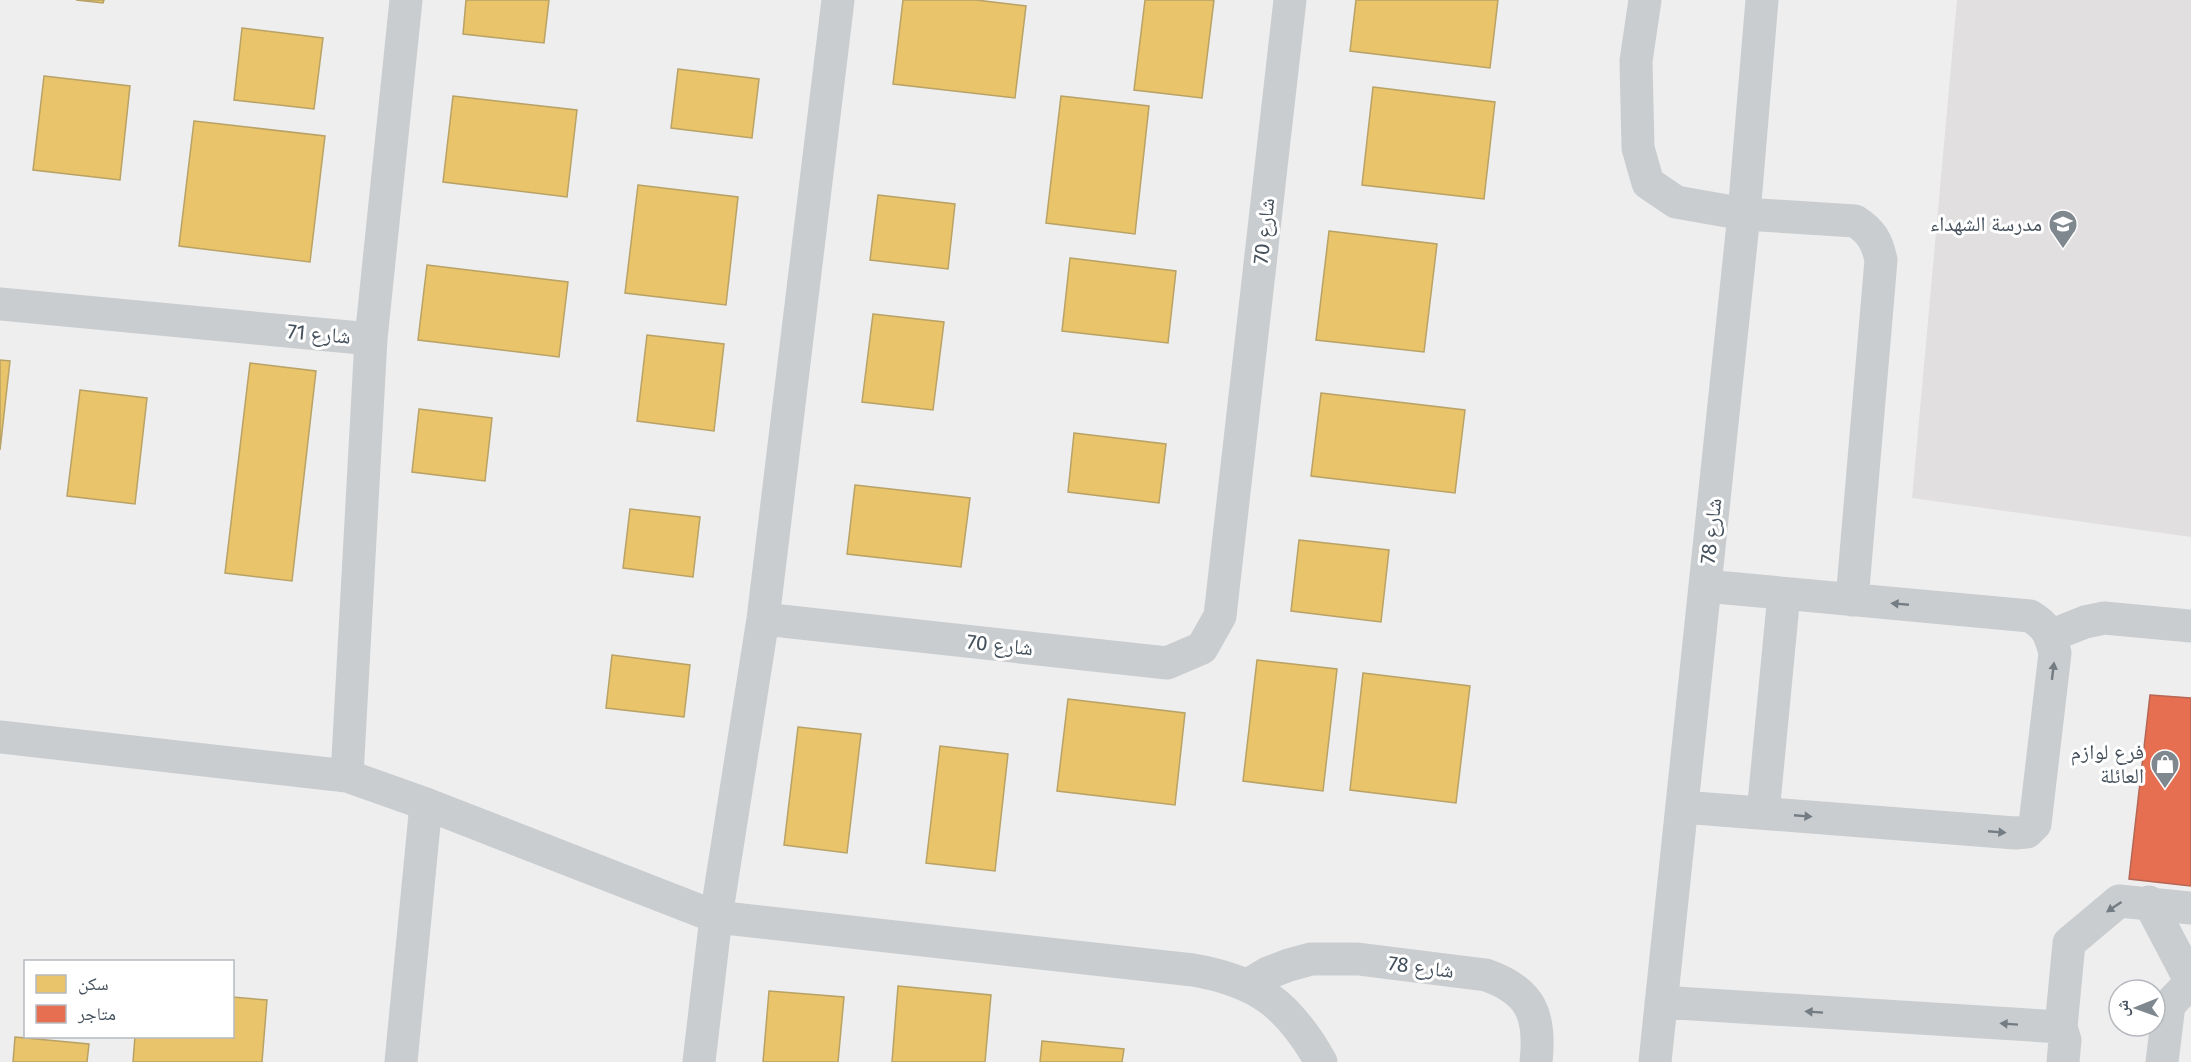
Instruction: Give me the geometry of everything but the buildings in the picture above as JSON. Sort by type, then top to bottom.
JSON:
[{"type":"street","name":"شارع 71","points":[[0,304],[371,339],[406,0]]},
{"type":"street","points":[[699,1062],[716,916],[763,619],[838,0]]},
{"type":"street","name":"شارع 70","points":[[763,619],[1167,663],[1202,648],[1220,616],[1290,0]]},
{"type":"street","points":[[1645,0],[1636,61],[1638,147],[1648,183],[1676,202],[1744,214],[1855,221],[1868,229],[1877,243],[1881,260],[1852,600]]},
{"type":"street","name":"شارع 78","points":[[1655,1062],[1744,214],[1762,0]]},
{"type":"street","points":[[347,776],[371,339]]},
{"type":"street","points":[[1682,807],[2015,833],[2027,832],[2035,824],[2055,653],[2050,636],[2042,624],[2030,616],[1705,586]]},
{"type":"street","points":[[1763,813],[1784,594]]},
{"type":"street","points":[[2050,636],[2085,622],[2104,618],[2191,626]]},
{"type":"street","points":[[0,737],[347,776],[426,804],[716,916],[1222,975],[1248,985],[1272,1000],[1294,1020],[1321,1062]]},
{"type":"street","points":[[401,1062],[426,804]]},
{"type":"street","points":[[2063,1062],[2065,1040],[2061,1027],[2069,943],[2119,901],[2149,902],[2191,908]]},
{"type":"street","points":[[2149,902],[2191,982],[2169,1005],[2162,1062]]},
{"type":"street","name":"شارع 78","points":[[1248,985],[1268,973],[1311,959],[1358,959],[1486,975],[1504,981],[1520,992],[1531,1007],[1537,1025],[1536,1062]]},
{"type":"street","points":[[1661,1002],[2061,1027]]},
{"type":"shaded area","name":"مدرسة الشهداء","points":[[1957,0],[2191,0],[2191,537],[1912,498]]},
{"type":"place","name":"مدرسة الشهداء","points":[[2063,250]]},
{"type":"place","name":"فرع لوازم العائلة","points":[[2165,790]]}]
